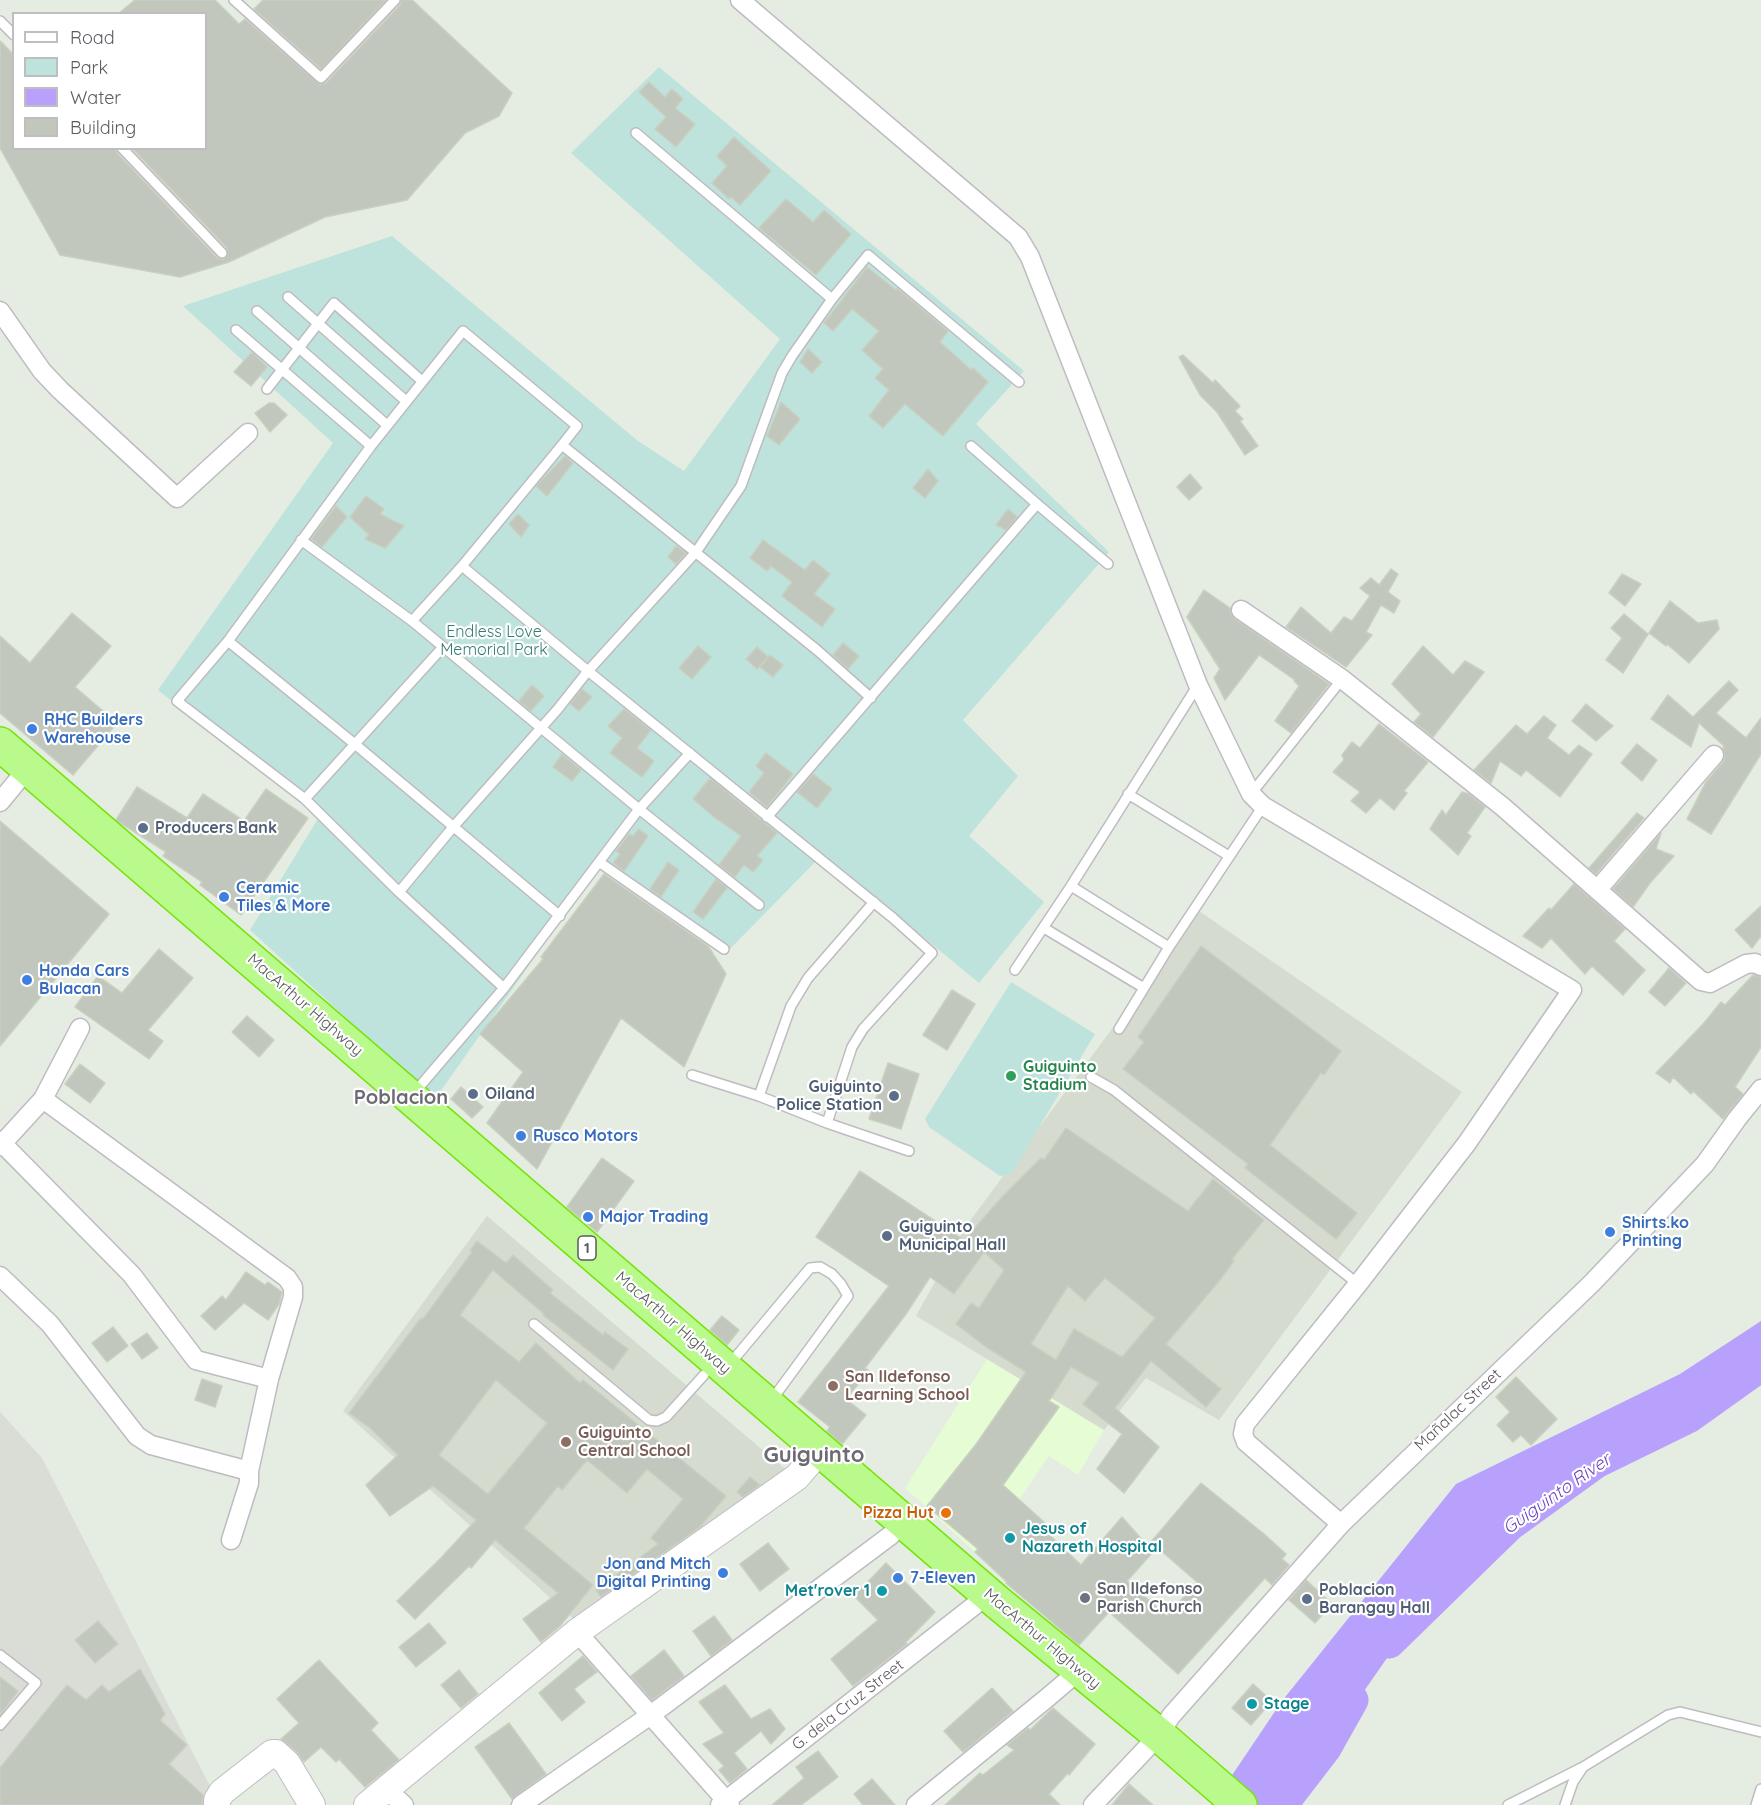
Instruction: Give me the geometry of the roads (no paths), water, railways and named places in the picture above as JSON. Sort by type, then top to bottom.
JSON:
[{"type":"highway","name":"MacArthur Highway","points":[[0,744],[11,782],[715,1372],[1072,1675],[1162,1749],[1240,1805]]},
{"type":"highway","name":"MacArthur Highway","points":[[11,782],[411,1096],[715,1372],[768,1405],[814,1457]]},
{"type":"highway","name":"MacArthur Highway","points":[[897,1528],[975,1605],[1072,1675]]},
{"type":"highway","name":"MacArthur Highway","points":[[1162,1749],[1213,1805]]},
{"type":"street","points":[[740,0],[1018,237],[1034,267],[1197,685],[1257,800],[1572,990],[1485,1120],[1359,1284],[1245,1424],[1243,1434],[1246,1442],[1341,1524]]},
{"type":"street","points":[[0,311],[42,371],[177,498],[248,433]]},
{"type":"street","points":[[1241,610],[1342,679],[1511,813],[1701,981],[1710,983],[1718,980],[1746,964],[1755,963],[1761,966]]},
{"type":"street","points":[[1598,889],[1714,755]]},
{"type":"street","points":[[81,1028],[43,1099],[1,1143],[132,1275],[196,1360],[270,1379]]},
{"type":"street","name":"Mañalac Street","points":[[1093,1805],[1162,1749],[1172,1716],[1341,1524],[1592,1283],[1705,1164],[1761,1089]]},
{"type":"street","points":[[43,1099],[287,1278],[293,1287],[293,1297],[270,1379],[246,1495],[231,1540]]},
{"type":"street","points":[[0,1276],[50,1324],[136,1436],[151,1445],[249,1472]]},
{"type":"street","points":[[386,1800],[577,1632],[797,1477],[814,1457]]},
{"type":"street","points":[[521,1805],[652,1714],[897,1528]]},
{"type":"street","name":"G. dela Cruz Street","points":[[726,1804],[975,1605]]},
{"type":"street","points":[[577,1632],[652,1714],[726,1804]]},
{"type":"street","points":[[916,1805],[1072,1675]]},
{"type":"street","points":[[217,1805],[222,1792],[272,1753],[276,1753],[287,1762],[312,1805]]},
{"type":"lane","points":[[234,0],[321,78],[395,0]]},
{"type":"lane","points":[[0,21],[12,33]]},
{"type":"lane","points":[[636,133],[832,299]]},
{"type":"lane","points":[[124,150],[222,253]]},
{"type":"lane","points":[[399,892],[588,671],[696,552],[741,486],[782,373],[832,299],[868,255],[1019,382]]},
{"type":"lane","points":[[288,297],[406,401]]},
{"type":"lane","points":[[267,388],[334,303],[422,381]]},
{"type":"lane","points":[[257,311],[387,425]]},
{"type":"lane","points":[[236,330],[370,446]]},
{"type":"lane","points":[[411,621],[462,566],[577,426],[463,331],[370,446],[228,641],[177,701],[305,799],[399,892],[504,988]]},
{"type":"lane","points":[[562,445],[817,650],[871,698]]},
{"type":"lane","points":[[971,446],[1108,564]]},
{"type":"lane","points":[[767,816],[1037,504]]},
{"type":"lane","points":[[301,540],[411,621],[759,905]]},
{"type":"lane","points":[[462,566],[873,902],[932,953],[863,1029],[852,1047],[827,1123]]},
{"type":"lane","points":[[228,641],[560,916]]},
{"type":"lane","points":[[305,799],[443,647]]},
{"type":"lane","points":[[1119,1029],[1169,947],[1229,856],[1257,800],[1342,679]]},
{"type":"lane","points":[[1015,970],[1071,886],[1197,685]]},
{"type":"lane","points":[[411,1096],[504,988],[639,809],[690,753]]},
{"type":"lane","points":[[1128,794],[1229,856]]},
{"type":"lane","points":[[599,862],[724,949]]},
{"type":"lane","points":[[1071,886],[1169,947]]},
{"type":"lane","points":[[759,1096],[791,1006],[808,978],[873,902]]},
{"type":"lane","points":[[1044,928],[1144,988]]},
{"type":"lane","points":[[692,1075],[759,1096],[827,1123],[909,1150]]},
{"type":"lane","points":[[1091,1077],[1114,1090],[1359,1284]]},
{"type":"lane","points":[[534,1324],[649,1420],[657,1421],[666,1417],[715,1372],[810,1268],[820,1267],[832,1274],[848,1296],[768,1405]]},
{"type":"lane","points":[[0,1655],[36,1683],[0,1725]]},
{"type":"lane","points":[[1508,1805],[1583,1767],[1668,1714],[1680,1712],[1761,1732]]},
{"type":"lane","points":[[1565,1805],[1573,1782],[1583,1767]]},
{"type":"lane","points":[[1756,1805],[1761,1789]]},
{"type":"water","points":[[1761,1321],[1761,1357],[1519,1507],[1417,1615],[1287,1805],[1212,1805],[1282,1701],[1456,1484],[1680,1374]]},
{"type":"waterway","name":"Guiguinto River","points":[[1389,1642],[1509,1525],[1596,1462],[1688,1417],[1761,1365]]},
{"type":"waterway","name":"Guiguinto River","points":[[1281,1805],[1325,1748],[1352,1700]]},
{"type":"place","name":"RHC Builders Warehouse","points":[[32,729]]},
{"type":"place","name":"Producers Bank","points":[[143,828]]},
{"type":"place","name":"Ceramic Tiles & More","points":[[224,897]]},
{"type":"place","name":"Honda Cars Bulacan","points":[[27,980]]},
{"type":"place","name":"Guiguinto Stadium","points":[[1011,1076]]},
{"type":"place","name":"Oiland","points":[[473,1094]]},
{"type":"place","name":"Guiguinto Police Station","points":[[894,1096]]},
{"type":"place","name":"Rusco Motors","points":[[521,1136]]},
{"type":"place","name":"Major Trading","points":[[588,1217]]},
{"type":"place","name":"Shirts.ko Printing","points":[[1610,1232]]},
{"type":"place","name":"Guiguinto Municipal Hall","points":[[887,1236]]},
{"type":"place","name":"San Ildefonso Learning School","points":[[833,1386]]},
{"type":"place","name":"Guiguinto Central School","points":[[566,1442]]},
{"type":"place","name":"Pizza Hut","points":[[946,1513]]},
{"type":"place","name":"Jesus of Nazareth Hospital","points":[[1010,1538]]},
{"type":"place","name":"Jon and Mitch Digital Printing","points":[[723,1573]]},
{"type":"place","name":"7-Eleven","points":[[898,1578]]},
{"type":"place","name":"Met'rover 1","points":[[882,1591]]},
{"type":"place","name":"San Ildefonso Parish Church","points":[[1085,1598]]},
{"type":"place","name":"Poblacion Barangay Hall","points":[[1307,1599]]},
{"type":"place","name":"Stage","points":[[1252,1704]]},
{"type":"district","name":"Poblacion","points":[[401,1098]]},
{"type":"district","name":"Guiguinto","points":[[814,1455]]},
{"type":"park label","name":"Endless Love Memorial Park","points":[[494,641]]}]
